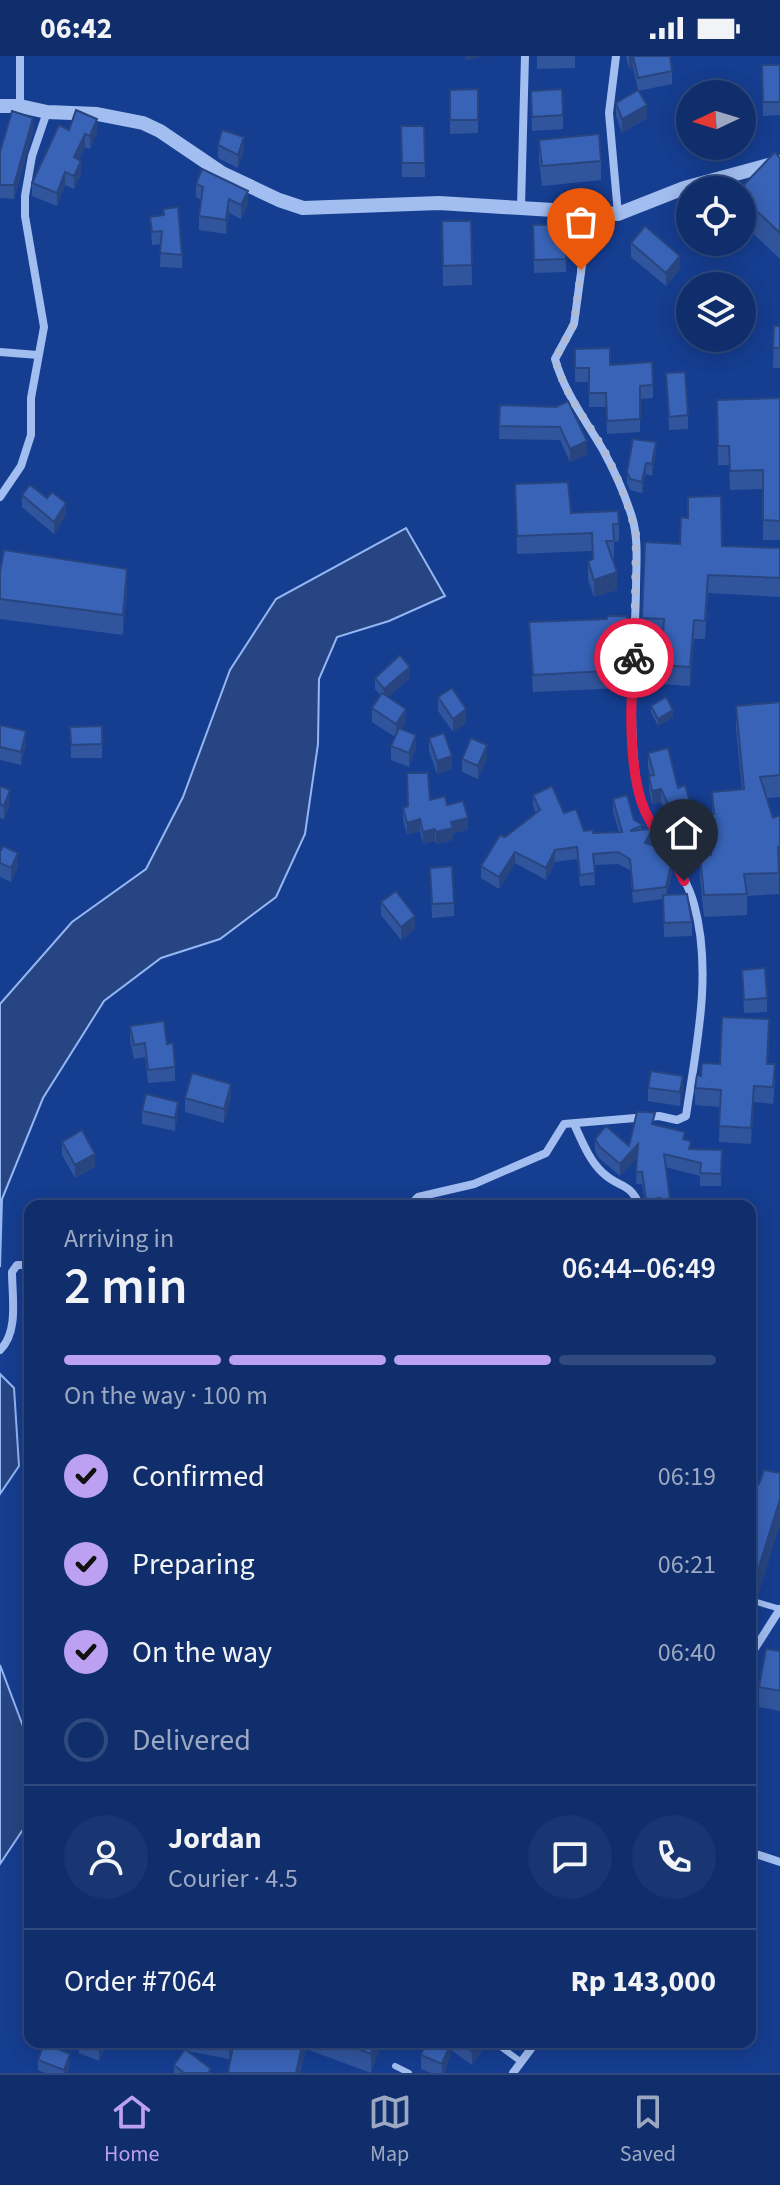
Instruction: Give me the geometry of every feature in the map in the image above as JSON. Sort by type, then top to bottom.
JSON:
[{"type":"street","points":[[20,56],[20,106]]},
{"type":"street","points":[[521,206],[525,56]]},
{"type":"street","points":[[616,56],[609,113],[618,214]]},
{"type":"street","points":[[0,106],[97,114],[143,123],[222,173],[303,208],[439,203],[618,214],[684,188],[780,162]]},
{"type":"street","points":[[0,497],[21,466],[31,435],[31,398],[44,327],[25,216],[25,196],[32,156],[47,112]]},
{"type":"street","points":[[415,1200],[474,1184],[546,1153],[564,1124],[659,1116],[677,1120],[686,1116],[702,1014],[701,958],[694,904],[674,857],[645,812],[637,785],[631,692],[636,534],[631,514],[605,453],[562,384],[555,359],[574,324],[585,243],[602,214]]},
{"type":"street","points":[[0,352],[38,355]]},
{"type":"street","points":[[574,1124],[588,1155],[604,1175],[633,1191],[637,1200]]},
{"type":"street","points":[[0,1350],[7,1343],[11,1330],[12,1272],[17,1265],[24,1265]]},
{"type":"street","points":[[756,1647],[780,1609]]},
{"type":"street","points":[[756,1854],[780,1862]]},
{"type":"street","points":[[513,2073],[531,2048]]},
{"type":"lane","points":[[756,1602],[780,1609]]},
{"type":"lane","points":[[502,2048],[520,2061]]},
{"type":"lane","points":[[395,2066],[409,2073]]},
{"type":"water","points":[[406,528],[445,596],[389,621],[337,637],[319,679],[318,744],[305,834],[276,897],[220,939],[161,958],[104,1001],[43,1098],[2,1199],[0,1267],[0,1004],[72,922],[146,869],[183,797],[230,670],[276,599]]},
{"type":"water","points":[[0,1374],[14,1388],[19,1466],[0,1494]]},
{"type":"water","points":[[0,1665],[24,1729],[24,1828],[0,1864]]},
{"type":"building","points":[[633,56],[670,56],[672,71],[638,78]]},
{"type":"building","points":[[762,65],[780,65],[780,102],[763,102]]},
{"type":"building","points":[[478,89],[478,120],[450,120],[450,90]]},
{"type":"building","points":[[562,89],[563,115],[532,117],[531,91]]},
{"type":"building","points":[[638,90],[647,105],[622,119],[616,103]]},
{"type":"building","points":[[76,110],[97,119],[90,136],[85,134],[74,157],[81,161],[74,176],[65,172],[57,193],[32,183],[59,125],[69,130]]},
{"type":"building","points":[[12,111],[33,118],[14,185],[0,185],[0,152]]},
{"type":"building","points":[[401,126],[424,126],[425,163],[402,163]]},
{"type":"building","points":[[222,130],[244,137],[238,155],[218,145]]},
{"type":"building","points":[[599,134],[601,161],[542,166],[539,140]]},
{"type":"building","points":[[775,152],[780,158],[780,233],[756,210],[756,176],[752,176]]},
{"type":"building","points":[[202,169],[248,191],[241,205],[229,199],[226,220],[199,216],[203,187],[196,184]]},
{"type":"building","points":[[178,207],[182,255],[160,253],[162,231],[152,232],[150,217],[164,215],[163,209]]},
{"type":"building","points":[[442,221],[471,221],[472,265],[443,266]]},
{"type":"building","points":[[565,224],[566,259],[534,260],[533,225]]},
{"type":"building","points":[[645,226],[676,253],[676,256],[680,256],[666,273],[631,243]]},
{"type":"building","points":[[774,326],[780,326],[780,348],[773,348]]},
{"type":"building","points":[[610,348],[610,365],[652,362],[653,385],[640,386],[640,419],[607,421],[606,393],[589,393],[589,368],[575,368],[575,349]]},
{"type":"building","points":[[685,372],[688,415],[669,417],[666,373]]},
{"type":"building","points":[[780,398],[780,521],[763,520],[763,470],[730,471],[729,446],[718,446],[717,400]]},
{"type":"building","points":[[568,401],[587,441],[570,449],[560,427],[499,426],[500,405],[556,407]]},
{"type":"building","points":[[633,439],[656,442],[652,464],[646,463],[642,482],[630,479],[627,472]]},
{"type":"building","points":[[568,482],[571,513],[618,511],[619,524],[613,524],[614,541],[606,541],[617,572],[594,580],[588,561],[593,559],[592,533],[517,536],[515,484]]},
{"type":"building","points":[[30,485],[47,498],[52,492],[66,503],[54,522],[22,495]]},
{"type":"building","points":[[721,496],[722,546],[780,548],[780,578],[708,575],[705,621],[694,620],[690,667],[661,665],[664,619],[642,618],[645,542],[680,544],[681,517],[688,518],[688,497]]},
{"type":"building","points":[[4,550],[127,569],[123,615],[0,599]]},
{"type":"building","points":[[607,616],[627,616],[625,670],[533,675],[529,622],[607,619]]},
{"type":"building","points":[[400,655],[410,667],[384,689],[375,678]]},
{"type":"building","points":[[452,688],[466,709],[453,719],[438,697]]},
{"type":"building","points":[[382,693],[406,709],[396,724],[372,708]]},
{"type":"building","points":[[666,697],[673,710],[658,719],[651,706]]},
{"type":"building","points":[[780,702],[780,775],[760,777],[773,818],[780,815],[779,873],[744,874],[747,894],[704,895],[700,856],[711,855],[709,814],[714,814],[712,792],[744,789],[736,706]]},
{"type":"building","points":[[0,725],[26,731],[21,752],[0,747]]},
{"type":"building","points":[[102,726],[102,744],[71,745],[70,727]]},
{"type":"building","points":[[399,728],[416,735],[409,753],[391,746]]},
{"type":"building","points":[[444,733],[452,756],[437,761],[429,738]]},
{"type":"building","points":[[471,738],[487,745],[478,766],[462,759]]},
{"type":"building","points":[[668,748],[678,788],[685,785],[690,802],[670,809],[661,789],[652,791],[649,776],[654,775],[648,753]]},
{"type":"building","points":[[407,773],[428,773],[430,800],[445,796],[447,805],[463,801],[468,818],[451,822],[453,828],[436,832],[435,829],[423,832],[420,819],[407,823],[403,808],[408,806]]},
{"type":"building","points":[[0,786],[10,790],[4,806],[0,804]]},
{"type":"building","points":[[552,786],[564,813],[576,809],[584,831],[593,830],[593,833],[622,832],[613,799],[627,795],[634,820],[643,825],[630,831],[652,829],[645,843],[665,848],[672,860],[666,887],[633,891],[630,859],[618,852],[593,854],[595,873],[580,875],[577,847],[555,850],[546,868],[515,852],[499,877],[481,866],[500,835],[505,837],[540,810],[533,795]]},
{"type":"building","points":[[3,846],[18,853],[11,868],[0,863]]},
{"type":"building","points":[[452,866],[454,903],[432,904],[430,868]]},
{"type":"building","points":[[396,891],[415,916],[401,927],[381,902]]},
{"type":"building","points":[[687,894],[692,922],[664,923],[663,895]]},
{"type":"building","points":[[765,968],[767,998],[744,1000],[742,970]]},
{"type":"building","points":[[722,1017],[769,1019],[767,1064],[775,1064],[773,1087],[754,1086],[751,1128],[719,1126],[721,1090],[695,1088],[697,1075],[701,1076],[702,1063],[720,1064]]},
{"type":"building","points":[[164,1021],[167,1044],[173,1043],[175,1067],[148,1070],[145,1043],[134,1045],[130,1026]]},
{"type":"building","points":[[651,1071],[683,1076],[680,1092],[648,1088]]},
{"type":"building","points":[[192,1073],[231,1084],[224,1109],[185,1098]]},
{"type":"building","points":[[146,1094],[178,1102],[175,1118],[142,1111]]},
{"type":"building","points":[[637,1112],[655,1113],[652,1124],[685,1132],[683,1139],[691,1141],[689,1149],[722,1150],[721,1174],[700,1173],[701,1163],[664,1154],[670,1200],[646,1200],[642,1172],[636,1172],[638,1144],[620,1164],[595,1139],[606,1126],[629,1146]]},
{"type":"building","points":[[82,1130],[95,1154],[75,1165],[62,1142]]},
{"type":"building","points":[[764,1470],[780,1473],[780,1499],[758,1570],[756,1483],[759,1484]]},
{"type":"building","points":[[766,1649],[780,1651],[780,1691],[759,1687]]},
{"type":"building","points":[[42,2048],[56,2048],[70,2054],[64,2070],[38,2060]]},
{"type":"building","points":[[233,2048],[302,2048],[296,2073],[228,2073]]},
{"type":"building","points":[[355,2048],[373,2048],[371,2054]]},
{"type":"building","points":[[424,2048],[449,2048],[442,2064],[421,2055]]},
{"type":"building","points":[[185,2049],[211,2069],[208,2073],[184,2073],[174,2065]]},
{"type":"way so far","points":[[581,270],[574,324],[555,359],[562,384],[605,453],[631,514],[636,534],[634,658]]},
{"type":"route","points":[[634,658],[631,692],[637,785],[645,812],[674,857],[684,881]]}]
